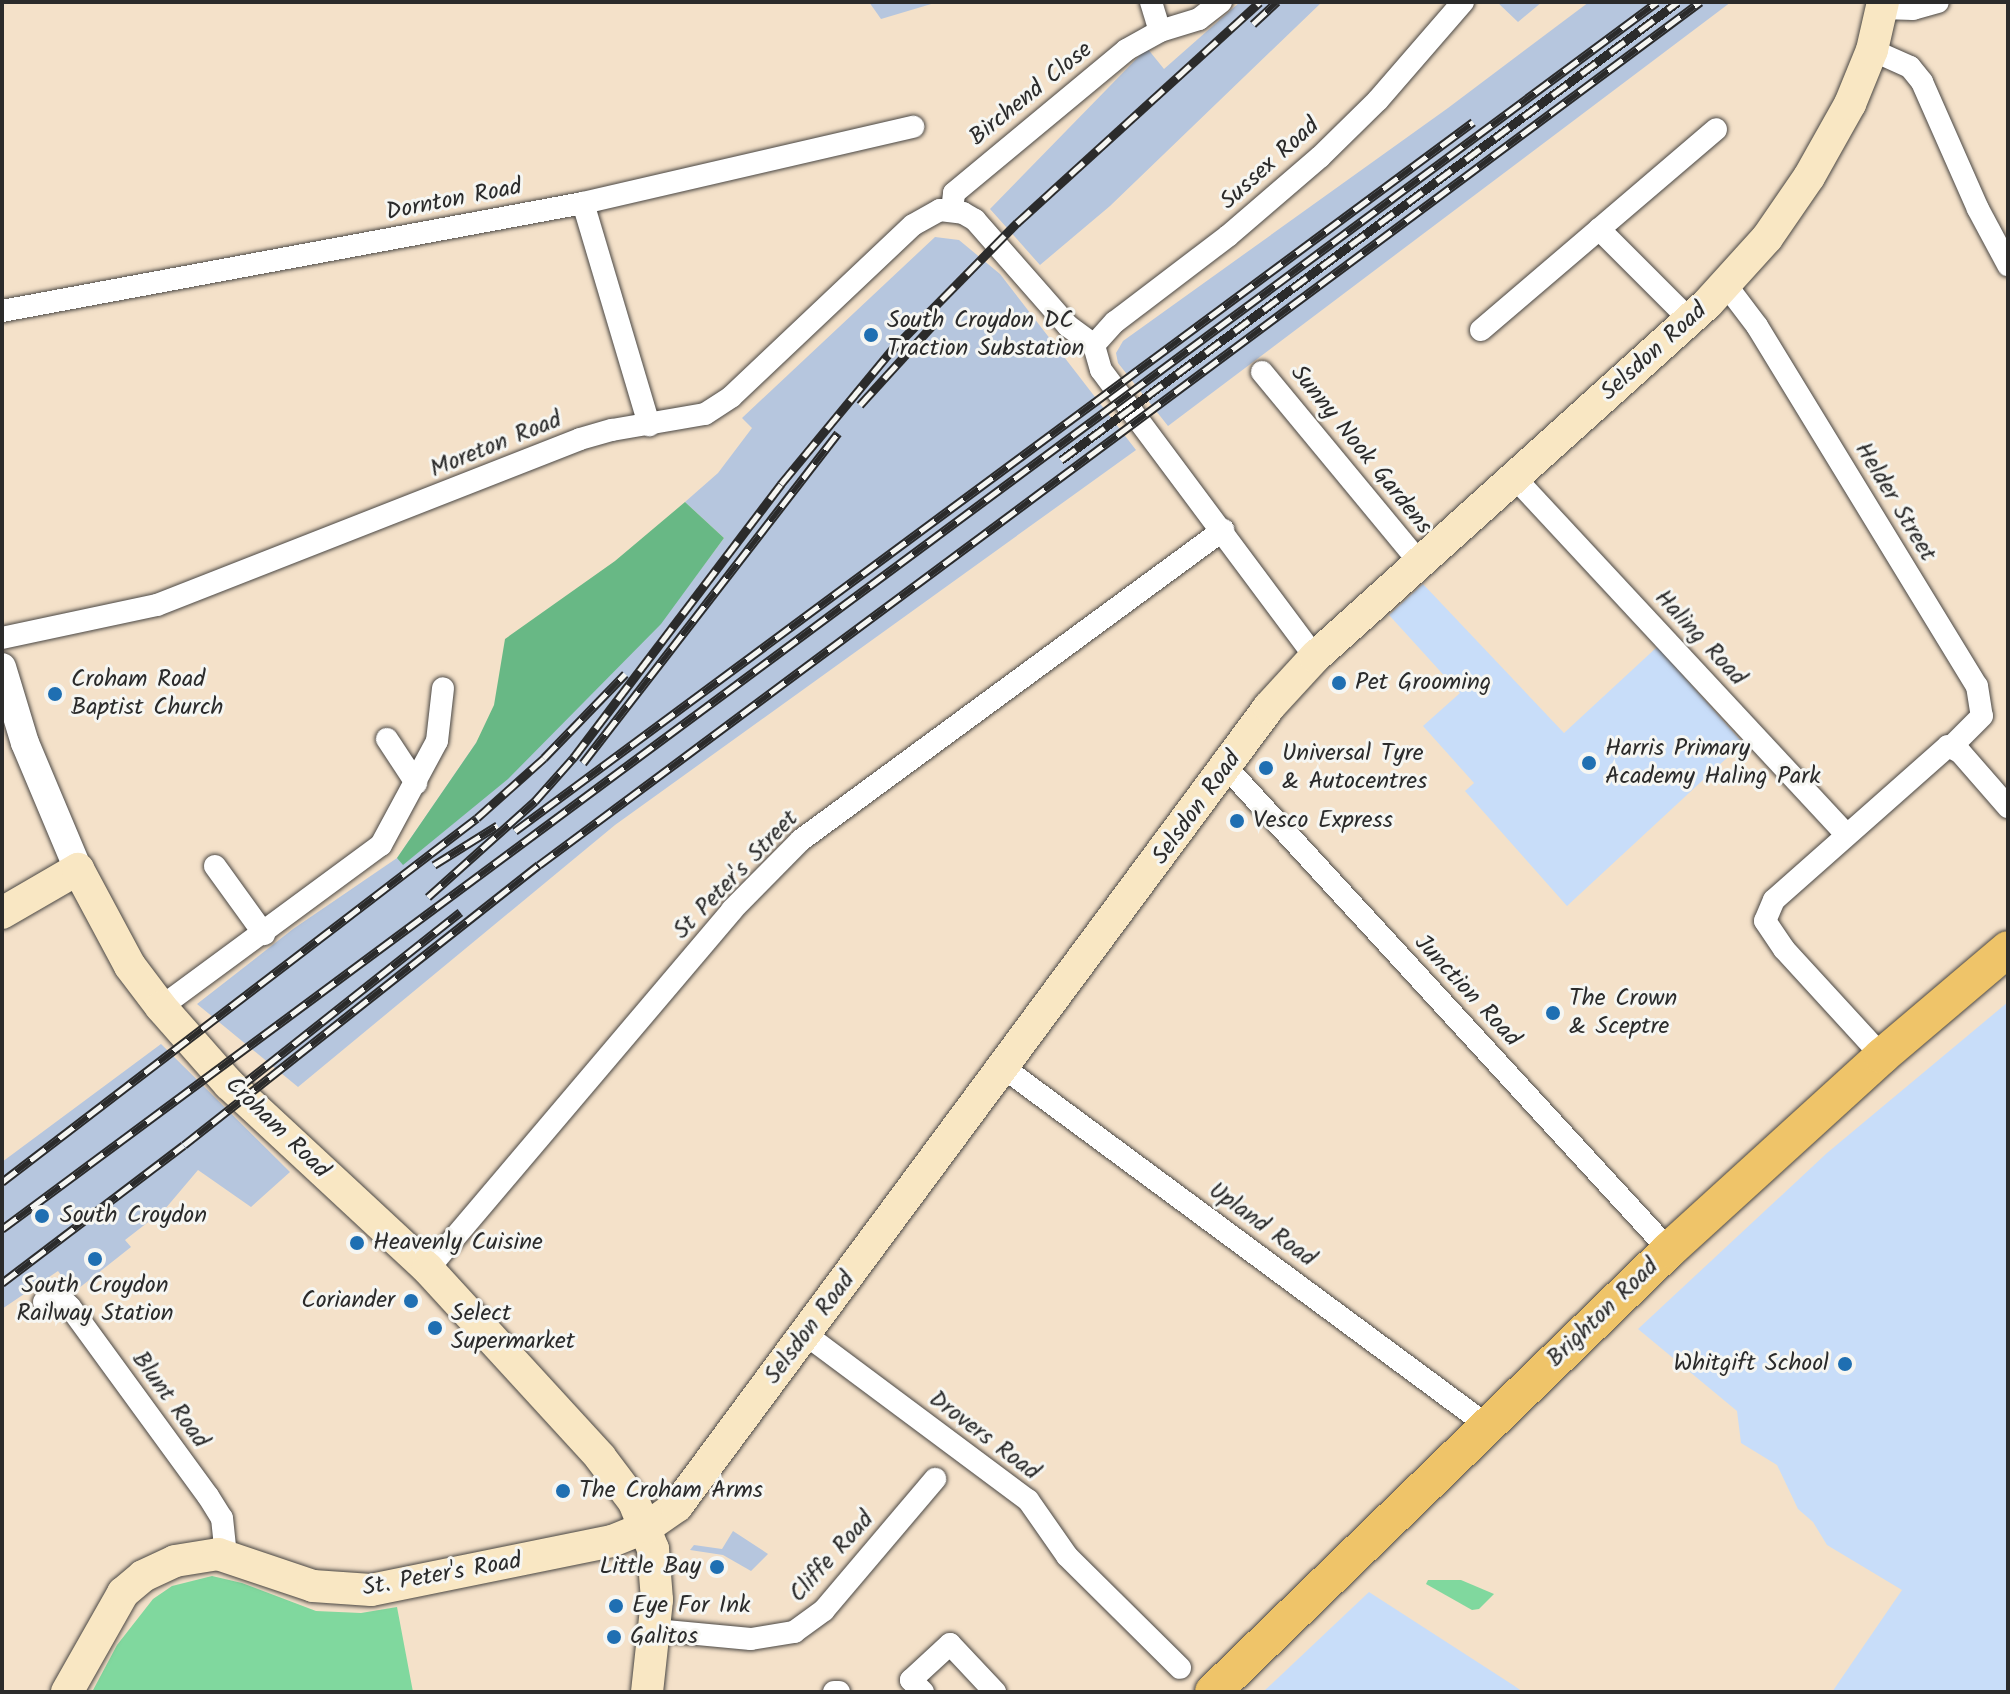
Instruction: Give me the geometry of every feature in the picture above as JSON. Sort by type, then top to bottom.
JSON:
[{"type":"main road","name":"Selsdon Road","points":[[647,1527],[684,1499],[1227,768],[1269,707],[1315,657],[1690,320],[1767,238],[1809,177],[1850,104],[1872,50],[1882,5]]},
{"type":"main road","name":"Croham Road","points":[[78,869],[130,966],[161,1007],[229,1084],[428,1269],[555,1404],[618,1480],[647,1527]]},
{"type":"main road","points":[[2,913],[78,869]]},
{"type":"main road","name":"Brighton Road","points":[[1213,1692],[1669,1250],[1882,1056],[2008,949]]},
{"type":"main road","points":[[647,1527],[657,1581],[655,1630],[647,1692]]},
{"type":"main road","name":"St. Peter's Road","points":[[67,1692],[106,1619],[136,1581],[175,1561],[202,1555],[226,1556],[313,1586],[359,1591],[559,1554],[624,1538],[647,1527]]},
{"type":"street","points":[[1151,2],[1160,31]]},
{"type":"street","name":"Birchend Close","points":[[952,210],[954,193],[1126,50],[1160,31],[1199,19],[1221,2]]},
{"type":"street","name":"Sussex Road","points":[[1094,345],[1115,322],[1228,236],[1320,157],[1378,100],[1463,2]]},
{"type":"street","points":[[1882,5],[1913,9],[1938,2]]},
{"type":"street","points":[[1872,50],[1910,67],[1922,82],[1978,209],[2008,265]]},
{"type":"street","name":"Dornton Road","points":[[2,311],[583,203],[913,127]]},
{"type":"street","points":[[1481,330],[1716,129]]},
{"type":"street","points":[[583,203],[659,424]]},
{"type":"street","points":[[952,210],[971,218],[984,229],[1068,326],[1094,345],[1094,356],[1101,370],[1315,657]]},
{"type":"street","name":"Moreton Road","points":[[2,638],[139,610],[179,598],[580,439],[697,417],[731,397],[919,220],[936,211],[952,210]]},
{"type":"street","points":[[1599,229],[1690,320]]},
{"type":"street","name":"Helder Street","points":[[1726,285],[1757,326],[1977,686],[1982,716],[1952,746]]},
{"type":"street","name":"Sunny Nook Gardens","points":[[1262,372],[1419,562]]},
{"type":"street","name":"Haling Road","points":[[1515,478],[1846,834]]},
{"type":"street","name":"St Peter's Street","points":[[428,1269],[732,910],[801,840],[1223,530]]},
{"type":"street","name":"Croham Road","points":[[2,667],[25,743],[78,869]]},
{"type":"street","points":[[161,1007],[381,845],[437,741],[443,688]]},
{"type":"street","points":[[387,739],[416,783]]},
{"type":"street","points":[[1882,1056],[1784,949],[1765,921],[1774,900],[1937,752],[1952,746],[2008,807]]},
{"type":"street","name":"Junction Road","points":[[1227,768],[1669,1250]]},
{"type":"street","points":[[215,866],[264,934]]},
{"type":"street","name":"Upland Road","points":[[1004,1068],[1488,1426]]},
{"type":"street","name":"Blunt Road","points":[[44,1302],[62,1299],[70,1307],[208,1496],[222,1518],[226,1556]]},
{"type":"street","name":"Drovers Road","points":[[805,1334],[1028,1500],[1067,1556],[1180,1668]]},
{"type":"street","name":"Cliffe Road","points":[[655,1630],[751,1639],[794,1632],[824,1610],[935,1479]]},
{"type":"street","points":[[923,1692],[911,1680],[950,1644],[995,1692]]},
{"type":"shaded area","points":[[869,2],[938,2],[881,19]]},
{"type":"shaded area","points":[[1240,2],[1322,2],[1110,206],[1040,265],[990,209],[1147,48],[1164,69]]},
{"type":"shaded area","points":[[1497,2],[1542,2],[1518,22]]},
{"type":"shaded area","points":[[1589,2],[1731,2],[1168,426],[1118,363],[1116,353],[1123,341],[1448,108]]},
{"type":"shaded area","points":[[935,237],[959,240],[1000,274],[1136,450],[615,825],[298,1087],[197,1004],[293,929],[397,858],[476,743],[559,725],[660,624],[724,538],[685,502],[718,473],[752,428],[742,418]]},
{"type":"shaded area","name":"Harris Primary Academy Haling Park","points":[[1423,584],[1564,733],[1657,647],[1743,743],[1567,906],[1465,791],[1474,783],[1423,726],[1460,693],[1389,615]]},
{"type":"shaded area","name":"Whitgift School","points":[[2008,1002],[2008,1692],[1832,1692],[1902,1590],[1827,1545],[1813,1522],[1798,1509],[1777,1465],[1741,1443],[1737,1411],[1638,1329],[1827,1153]]},
{"type":"shaded area","points":[[161,1044],[290,1172],[251,1207],[198,1170],[165,1209],[125,1240],[131,1247],[74,1292],[58,1271],[2,1309],[2,1162]]},
{"type":"shaded area","points":[[733,1531],[768,1554],[751,1571],[723,1555],[690,1550],[694,1545],[722,1549]]},
{"type":"shaded area","points":[[1369,1592],[1513,1685],[1523,1692],[1263,1692]]},
{"type":"green space","points":[[685,502],[724,538],[661,624],[508,779],[403,865],[397,858],[476,743],[494,705],[505,639],[615,561]]},
{"type":"green space","points":[[212,1576],[242,1583],[316,1611],[361,1613],[397,1607],[413,1692],[92,1692],[117,1645],[153,1599],[172,1586]]},
{"type":"green space","points":[[1428,1580],[1461,1580],[1494,1594],[1479,1609],[1472,1610],[1426,1584]]},
{"type":"railway","points":[[428,897],[535,801],[574,757],[781,484],[891,351],[1017,223],[1260,2]]},
{"type":"railway","points":[[1253,24],[1277,2]]},
{"type":"railway","points":[[2,1229],[1657,2]]},
{"type":"railway","points":[[1061,460],[1678,2]]},
{"type":"railway","points":[[2,1283],[184,1145],[539,865],[1700,2]]},
{"type":"railway","points":[[515,831],[1473,122]]},
{"type":"railway","points":[[860,405],[941,316]]},
{"type":"railway","points":[[583,763],[838,433]]},
{"type":"railway","points":[[2,1182],[477,818],[544,758],[625,674]]},
{"type":"railway","points":[[434,865],[498,825]]},
{"type":"railway","points":[[237,1089],[460,912]]},
{"type":"place","name":"South Croydon DC Traction Substation","points":[[871,335]]},
{"type":"place","name":"Pet Grooming","points":[[1339,683]]},
{"type":"place","name":"Croham Road Baptist Church","points":[[55,694]]},
{"type":"place","name":"Harris Primary Academy Haling Park","points":[[1589,763]]},
{"type":"place","name":"Universal Tyre & Autocentres","points":[[1266,768]]},
{"type":"place","name":"Vesco Express","points":[[1237,821]]},
{"type":"place","name":"The Crown & Sceptre","points":[[1553,1013]]},
{"type":"place","name":"South Croydon","points":[[42,1216]]},
{"type":"place","name":"Heavenly Cuisine","points":[[357,1243]]},
{"type":"place","name":"South Croydon Railway Station","points":[[95,1259]]},
{"type":"place","name":"Coriander","points":[[411,1301]]},
{"type":"place","name":"Select Supermarket","points":[[435,1328]]},
{"type":"place","name":"Whitgift School","points":[[1845,1364]]},
{"type":"place","name":"The Croham Arms","points":[[563,1491]]},
{"type":"place","name":"Little Bay","points":[[717,1567]]},
{"type":"place","name":"Eye For Ink","points":[[616,1606]]},
{"type":"place","name":"Galitos","points":[[614,1637]]}]
